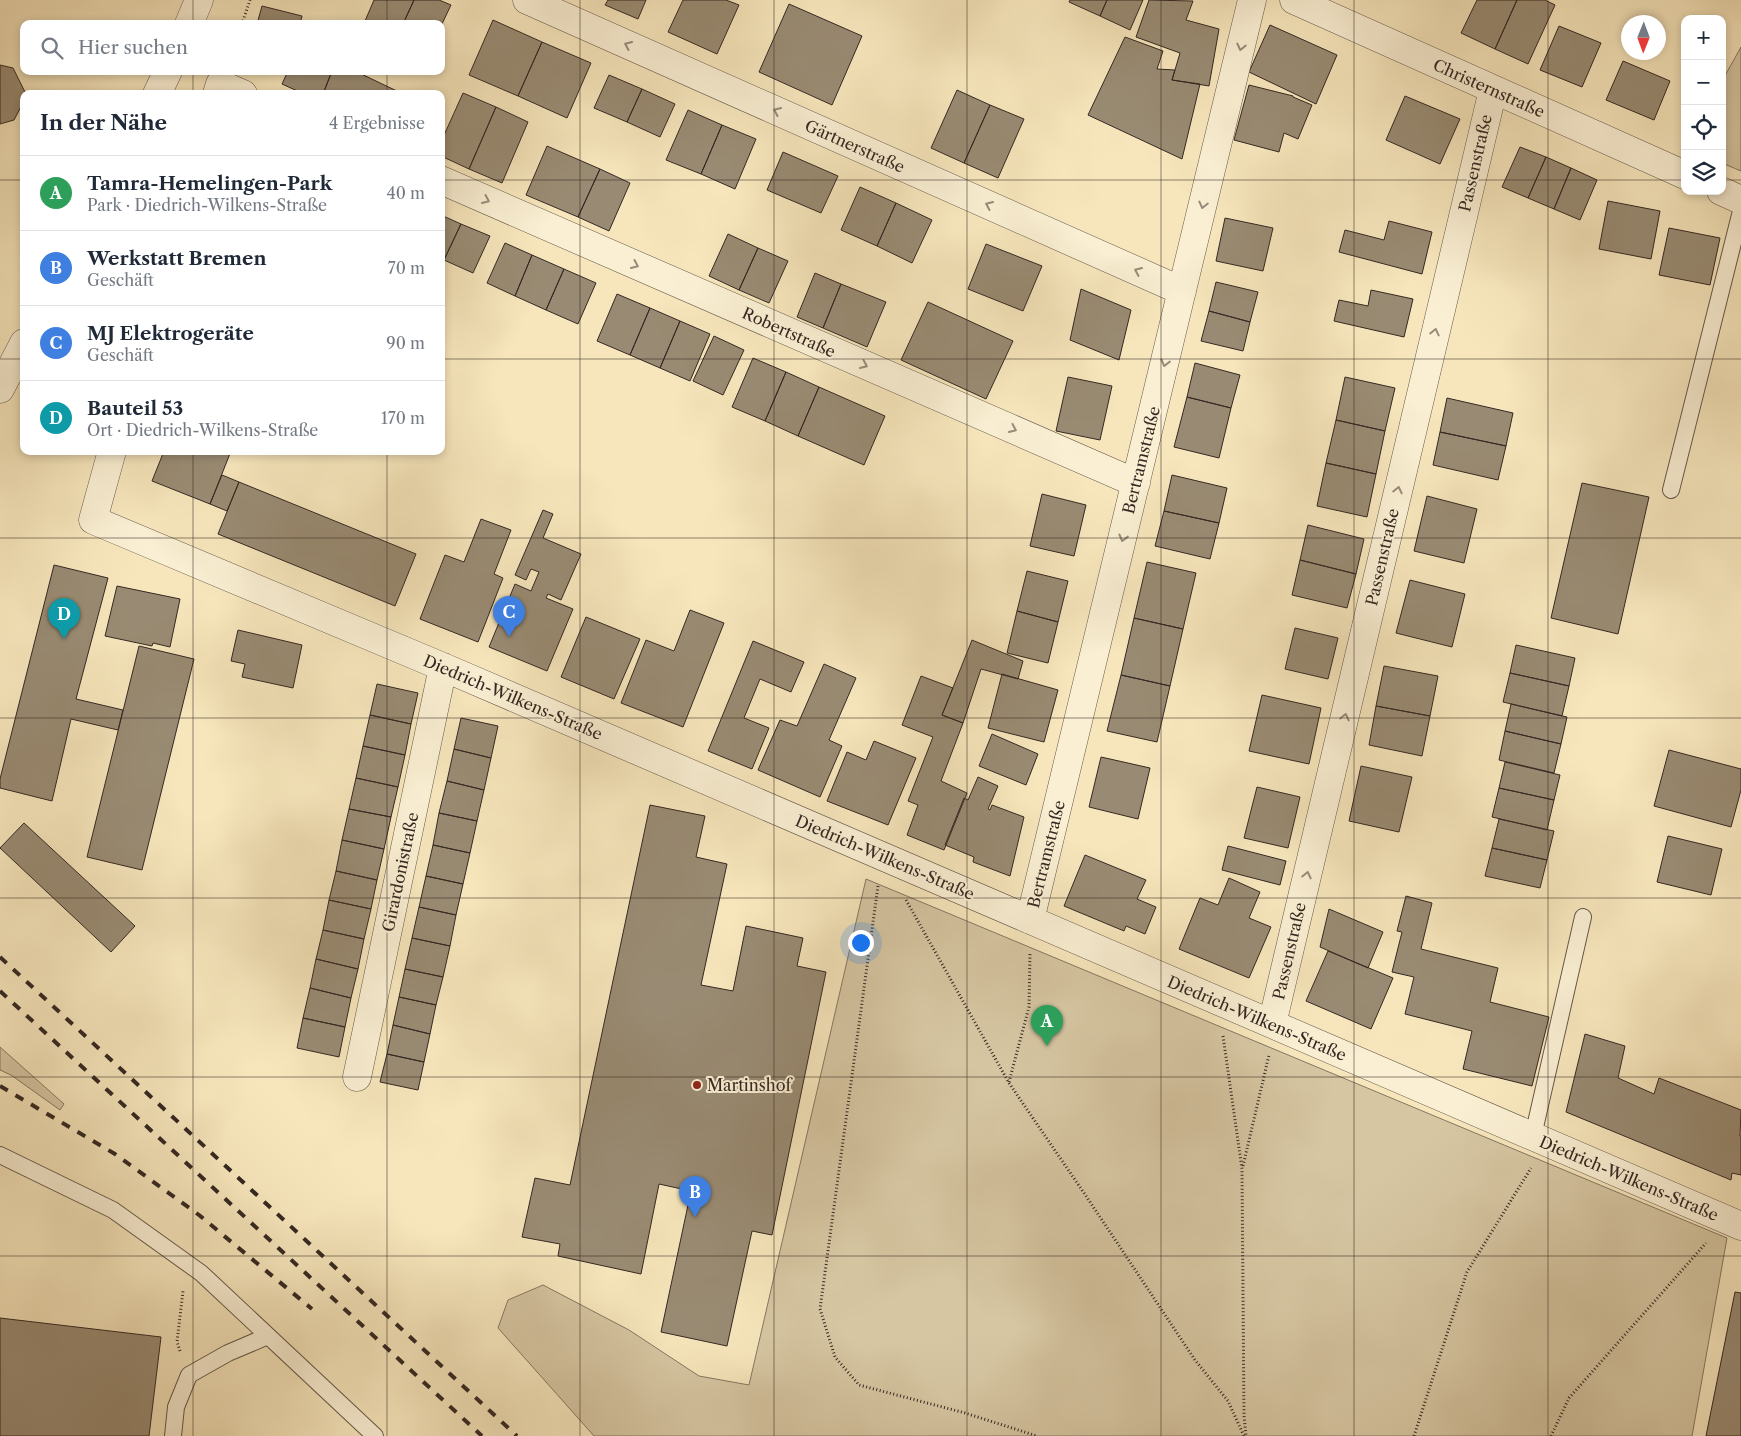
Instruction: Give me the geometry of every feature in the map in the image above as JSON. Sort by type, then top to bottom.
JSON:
[{"type":"street","points":[[191,20],[199,0]]},
{"type":"street","name":"Gärtnerstraße","points":[[527,0],[1182,291]]},
{"type":"street","name":"Bertramstraße","points":[[1030,920],[1252,0]]},
{"type":"street","name":"Christernstraße","points":[[1294,0],[1681,173]]},
{"type":"street","points":[[159,90],[166,75]]},
{"type":"street","name":"Passenstraße","points":[[1272,1024],[1493,90]]},
{"type":"street","name":"Robertstraße","points":[[445,182],[1136,483]]},
{"type":"street","points":[[1726,193],[1741,200]]},
{"type":"street","points":[[0,389],[20,351]]},
{"type":"street","name":"Diedrich-Wilkens-Straße","points":[[111,455],[93,520],[443,667],[1733,1223]]},
{"type":"street","name":"Girardonistraße","points":[[357,1077],[443,667]]},
{"type":"lane","points":[[1671,490],[1741,211]]},
{"type":"lane","points":[[1540,1140],[1583,917]]},
{"type":"lane","points":[[0,1155],[113,1210],[201,1274],[376,1436]]},
{"type":"lane","points":[[173,1436],[176,1407],[189,1375],[228,1353],[268,1336]]},
{"type":"path","points":[[243,20],[250,0]]},
{"type":"path","points":[[882,856],[820,1309],[834,1356],[859,1385],[965,1413],[1037,1436]]},
{"type":"path","points":[[906,900],[1009,1083],[1195,1360],[1228,1400],[1245,1436]]},
{"type":"path","points":[[1009,1083],[1029,1007],[1030,920]]},
{"type":"path","points":[[1217,1001],[1242,1169],[1245,1436]]},
{"type":"path","points":[[1242,1169],[1270,1052],[1272,1024]]},
{"type":"path","points":[[1414,1436],[1467,1272],[1540,1140]]},
{"type":"path","points":[[1551,1436],[1569,1398],[1733,1223]]},
{"type":"path","points":[[183,1288],[178,1342],[189,1375]]},
{"type":"shaded area","points":[[1741,47],[1741,171],[1726,165],[1726,74]]},
{"type":"shaded area","points":[[866,879],[1727,1238],[1692,1436],[594,1436],[498,1328],[508,1300],[543,1285],[629,1330],[699,1376],[749,1385]]},
{"type":"shaded area","points":[[0,1047],[64,1104],[60,1110],[11,1075],[0,1070]]},
{"type":"building","points":[[374,0],[414,0],[405,20],[365,20]]},
{"type":"building","points":[[414,0],[439,0],[451,5],[444,20],[405,20]]},
{"type":"building","points":[[608,0],[646,0],[638,19],[605,5]]},
{"type":"building","points":[[683,0],[726,0],[739,5],[717,54],[668,32]]},
{"type":"building","points":[[1070,0],[1107,0],[1100,16],[1069,2]]},
{"type":"building","points":[[1107,0],[1143,0],[1130,30],[1100,16]]},
{"type":"building","points":[[1149,0],[1193,1],[1186,20],[1219,29],[1209,86],[1172,80],[1180,53],[1136,37]]},
{"type":"building","points":[[1477,0],[1517,0],[1495,49],[1461,33]]},
{"type":"building","points":[[1517,0],[1545,0],[1555,5],[1528,64],[1495,49]]},
{"type":"building","points":[[789,4],[862,36],[832,105],[759,72]]},
{"type":"building","points":[[262,6],[302,16],[301,20],[258,20]]},
{"type":"building","points":[[493,20],[542,42],[518,96],[469,75]]},
{"type":"building","points":[[1270,25],[1337,55],[1316,104],[1249,72]]},
{"type":"building","points":[[1559,26],[1601,43],[1582,87],[1540,70]]},
{"type":"building","points":[[1125,37],[1163,51],[1157,69],[1175,70],[1172,80],[1200,84],[1182,159],[1088,115]]},
{"type":"building","points":[[542,42],[591,63],[567,118],[518,96]]},
{"type":"building","points":[[1623,61],[1670,81],[1654,120],[1606,100]]},
{"type":"building","points":[[0,65],[13,68],[24,90],[20,90],[20,109],[14,120],[0,124]]},
{"type":"building","points":[[286,75],[330,75],[325,90],[295,90],[282,84]]},
{"type":"building","points":[[330,75],[363,75],[395,90],[325,90]]},
{"type":"building","points":[[609,75],[642,89],[627,122],[594,108]]},
{"type":"building","points":[[1249,85],[1293,96],[1312,105],[1298,139],[1284,133],[1279,152],[1234,140]]},
{"type":"building","points":[[642,89],[675,104],[660,137],[627,122]]},
{"type":"building","points":[[957,90],[990,105],[964,163],[931,148]]},
{"type":"building","points":[[463,93],[496,107],[469,169],[445,158],[445,133]]},
{"type":"building","points":[[1405,96],[1460,119],[1440,164],[1386,140]]},
{"type":"building","points":[[990,105],[1024,119],[998,178],[964,163]]},
{"type":"building","points":[[496,107],[528,122],[502,183],[469,169]]},
{"type":"building","points":[[688,110],[722,125],[701,174],[666,160]]},
{"type":"building","points":[[722,125],[756,139],[735,189],[701,174]]},
{"type":"building","points":[[547,146],[600,169],[578,217],[526,195]]},
{"type":"building","points":[[1520,147],[1546,157],[1528,198],[1502,187]]},
{"type":"building","points":[[783,152],[838,176],[821,213],[767,190]]},
{"type":"building","points":[[1546,157],[1571,168],[1554,209],[1528,198]]},
{"type":"building","points":[[1571,168],[1597,180],[1580,220],[1554,209]]},
{"type":"building","points":[[600,169],[630,183],[609,231],[578,217]]},
{"type":"building","points":[[860,187],[896,203],[877,246],[841,230]]},
{"type":"building","points":[[1608,201],[1660,211],[1651,259],[1599,249]]},
{"type":"building","points":[[896,203],[932,220],[912,263],[877,246]]},
{"type":"building","points":[[445,217],[461,224],[445,258]]},
{"type":"building","points":[[1225,218],[1273,228],[1263,271],[1216,261]]},
{"type":"building","points":[[1389,221],[1432,232],[1422,274],[1339,252],[1345,230],[1384,240]]},
{"type":"building","points":[[461,224],[490,236],[473,273],[445,260]]},
{"type":"building","points":[[1669,228],[1720,238],[1710,285],[1659,275]]},
{"type":"building","points":[[728,234],[758,248],[739,290],[709,276]]},
{"type":"building","points":[[505,243],[532,255],[515,296],[487,283]]},
{"type":"building","points":[[986,244],[1042,266],[1023,311],[968,289]]},
{"type":"building","points":[[758,248],[788,261],[769,303],[739,290]]},
{"type":"building","points":[[532,255],[564,269],[546,310],[515,296]]},
{"type":"building","points":[[564,269],[596,283],[578,324],[546,310]]},
{"type":"building","points":[[815,273],[841,284],[823,328],[797,317]]},
{"type":"building","points":[[1216,282],[1258,292],[1250,322],[1209,311]]},
{"type":"building","points":[[841,284],[886,302],[867,347],[823,328]]},
{"type":"building","points":[[1081,289],[1131,310],[1119,360],[1070,340]]},
{"type":"building","points":[[1371,290],[1413,299],[1404,337],[1334,321],[1339,300],[1368,306]]},
{"type":"building","points":[[617,294],[650,308],[630,355],[597,341]]},
{"type":"building","points":[[928,302],[1013,341],[986,399],[901,360]]},
{"type":"building","points":[[650,308],[680,321],[660,368],[630,355]]},
{"type":"building","points":[[1209,311],[1250,322],[1243,351],[1201,341]]},
{"type":"building","points":[[680,321],[710,334],[690,381],[660,368]]},
{"type":"building","points":[[714,336],[744,350],[723,395],[693,381]]},
{"type":"building","points":[[753,358],[786,372],[765,421],[732,407]]},
{"type":"building","points":[[1195,363],[1240,375],[1231,408],[1187,397]]},
{"type":"building","points":[[786,372],[819,387],[798,436],[765,421]]},
{"type":"building","points":[[1068,377],[1112,386],[1100,440],[1056,431]]},
{"type":"building","points":[[1345,377],[1395,388],[1385,431],[1336,420]]},
{"type":"building","points":[[819,387],[885,416],[864,465],[798,436]]},
{"type":"building","points":[[1187,397],[1231,408],[1219,458],[1174,447]]},
{"type":"building","points":[[1447,398],[1513,413],[1506,446],[1440,432]]},
{"type":"building","points":[[1336,420],[1385,431],[1376,474],[1326,463]]},
{"type":"building","points":[[1440,432],[1506,446],[1498,480],[1433,465]]},
{"type":"building","points":[[162,455],[229,455],[210,504],[152,481]]},
{"type":"building","points":[[1326,463],[1376,474],[1367,517],[1317,506]]},
{"type":"building","points":[[222,475],[239,482],[227,511],[210,504]]},
{"type":"building","points":[[1172,475],[1227,488],[1219,523],[1164,511]]},
{"type":"building","points":[[239,482],[416,554],[395,606],[218,534]]},
{"type":"building","points":[[1582,483],[1649,497],[1618,634],[1551,618]]},
{"type":"building","points":[[1042,494],[1086,505],[1074,556],[1030,546]]},
{"type":"building","points":[[1427,496],[1477,509],[1464,563],[1414,551]]},
{"type":"building","points":[[543,510],[553,514],[543,538],[581,554],[561,600],[548,594],[546,598],[573,609],[547,671],[489,647],[515,584],[531,591],[539,572],[531,569],[526,580],[515,575]]},
{"type":"building","points":[[1164,511],[1219,523],[1210,559],[1155,546]]},
{"type":"building","points":[[481,519],[511,530],[494,574],[503,578],[478,642],[420,619],[445,555],[464,562]]},
{"type":"building","points":[[1308,525],[1364,539],[1356,574],[1300,560]]},
{"type":"building","points":[[1300,560],[1356,574],[1347,608],[1292,595]]},
{"type":"building","points":[[1147,562],[1196,573],[1183,629],[1134,618]]},
{"type":"building","points":[[54,565],[108,578],[76,699],[123,710],[118,730],[71,719],[52,801],[0,788],[0,779]]},
{"type":"building","points":[[1027,571],[1068,581],[1058,622],[1017,611]]},
{"type":"building","points":[[1410,580],[1465,594],[1452,647],[1396,633]]},
{"type":"building","points":[[117,586],[180,599],[170,647],[153,643],[152,646],[105,636]]},
{"type":"building","points":[[690,610],[724,623],[683,727],[621,703],[646,640],[674,651]]},
{"type":"building","points":[[1017,611],[1058,622],[1048,663],[1007,653]]},
{"type":"building","points":[[586,617],[640,639],[614,699],[561,677]]},
{"type":"building","points":[[1134,618],[1183,629],[1170,686],[1121,675]]},
{"type":"building","points":[[1295,628],[1338,638],[1328,679],[1285,669]]},
{"type":"building","points":[[238,630],[302,645],[293,688],[242,677],[245,664],[231,661]]},
{"type":"building","points":[[972,640],[1023,661],[1018,679],[981,669],[963,723],[942,715]]},
{"type":"building","points":[[753,641],[804,662],[791,692],[760,679],[744,718],[769,728],[752,769],[708,751]]},
{"type":"building","points":[[1516,645],[1575,658],[1569,686],[1510,673]]},
{"type":"building","points":[[139,646],[194,659],[142,870],[87,857]]},
{"type":"building","points":[[824,664],[856,678],[829,740],[842,746],[820,797],[758,770],[780,720],[797,726]]},
{"type":"building","points":[[1384,666],[1438,676],[1430,716],[1376,706]]},
{"type":"building","points":[[1510,673],[1569,686],[1562,716],[1503,702]]},
{"type":"building","points":[[1002,674],[1058,690],[1044,742],[988,728]]},
{"type":"building","points":[[1121,675],[1170,686],[1157,742],[1107,731]]},
{"type":"building","points":[[921,676],[953,688],[942,715],[963,723],[941,781],[967,793],[944,850],[907,835],[918,805],[908,801],[933,737],[902,725]]},
{"type":"building","points":[[377,684],[418,693],[411,724],[370,715]]},
{"type":"building","points":[[1262,695],[1321,708],[1309,764],[1249,751]]},
{"type":"building","points":[[1511,704],[1567,717],[1561,744],[1505,731]]},
{"type":"building","points":[[1376,706],[1430,716],[1422,756],[1369,745]]},
{"type":"building","points":[[370,715],[411,724],[405,755],[363,746]]},
{"type":"building","points":[[461,718],[498,726],[491,758],[454,749]]},
{"type":"building","points":[[1505,731],[1561,744],[1554,773],[1499,760]]},
{"type":"building","points":[[992,734],[1038,754],[1026,785],[979,766]]},
{"type":"building","points":[[874,741],[916,758],[888,825],[827,801],[847,752],[866,760]]},
{"type":"building","points":[[363,746],[405,755],[398,787],[356,778]]},
{"type":"building","points":[[454,749],[491,758],[484,790],[447,781]]},
{"type":"building","points":[[1669,750],[1741,769],[1741,790],[1731,827],[1654,806]]},
{"type":"building","points":[[1101,757],[1150,768],[1138,819],[1089,807]]},
{"type":"building","points":[[1505,762],[1560,775],[1554,800],[1499,788]]},
{"type":"building","points":[[1361,766],[1412,777],[1399,832],[1349,821]]},
{"type":"building","points":[[978,777],[998,786],[988,809],[990,810],[992,805],[1024,817],[1010,876],[973,862],[974,857],[945,845],[964,798],[968,800]]},
{"type":"building","points":[[356,778],[398,787],[391,817],[349,809]]},
{"type":"building","points":[[447,781],[484,790],[477,821],[439,813]]},
{"type":"building","points":[[1257,787],[1300,797],[1288,848],[1244,838]]},
{"type":"building","points":[[1499,788],[1554,800],[1547,830],[1492,817]]},
{"type":"building","name":"Martinshof","points":[[650,805],[705,816],[696,857],[727,864],[701,985],[733,991],[746,926],[803,938],[797,966],[826,972],[772,1235],[752,1231],[727,1346],[661,1332],[691,1191],[659,1184],[641,1274],[558,1256],[560,1244],[522,1237],[535,1178],[570,1185]]},
{"type":"building","points":[[349,809],[391,817],[384,849],[342,840]]},
{"type":"building","points":[[439,813],[477,821],[470,853],[433,845]]},
{"type":"building","points":[[1499,819],[1554,831],[1547,860],[1492,848]]},
{"type":"building","points":[[24,823],[135,926],[111,952],[0,848]]},
{"type":"building","points":[[1668,836],[1722,849],[1711,895],[1657,882]]},
{"type":"building","points":[[342,840],[384,849],[377,880],[336,871]]},
{"type":"building","points":[[433,845],[470,853],[463,884],[426,876]]},
{"type":"building","points":[[1228,846],[1286,861],[1280,885],[1222,870]]},
{"type":"building","points":[[1492,848],[1547,860],[1540,888],[1485,876]]},
{"type":"building","points":[[1085,855],[1146,880],[1137,899],[1156,907],[1145,934],[1126,926],[1124,931],[1064,906]]},
{"type":"building","points":[[336,871],[377,880],[371,909],[329,900]]},
{"type":"building","points":[[426,876],[463,884],[456,915],[419,907]]},
{"type":"building","points":[[1229,878],[1260,892],[1249,918],[1271,927],[1249,978],[1179,949],[1200,898],[1218,905]]},
{"type":"building","points":[[1406,896],[1432,903],[1421,949],[1498,968],[1490,1002],[1549,1017],[1532,1086],[1463,1069],[1472,1031],[1405,1014],[1414,977],[1392,972],[1402,932],[1397,931]]},
{"type":"building","points":[[329,900],[371,909],[364,939],[323,930]]},
{"type":"building","points":[[419,907],[456,915],[450,946],[412,938]]},
{"type":"building","points":[[1329,909],[1383,932],[1368,968],[1320,947]]},
{"type":"building","points":[[323,930],[364,939],[358,969],[316,959]]},
{"type":"building","points":[[412,938],[450,946],[443,977],[405,969]]},
{"type":"building","points":[[1328,951],[1393,978],[1371,1029],[1306,1001]]},
{"type":"building","points":[[316,959],[358,969],[351,998],[310,988]]},
{"type":"building","points":[[405,969],[443,977],[436,1005],[399,997]]},
{"type":"building","points":[[310,988],[351,998],[345,1027],[303,1018]]},
{"type":"building","points":[[399,997],[436,1005],[430,1034],[393,1025]]},
{"type":"building","points":[[303,1018],[345,1027],[339,1057],[297,1048]]},
{"type":"building","points":[[393,1025],[430,1034],[424,1062],[387,1054]]},
{"type":"building","points":[[1585,1034],[1625,1046],[1618,1078],[1654,1094],[1659,1078],[1741,1110],[1741,1175],[1732,1173],[1731,1180],[1566,1112]]},
{"type":"building","points":[[387,1054],[424,1062],[418,1090],[380,1082]]},
{"type":"building","points":[[1735,1292],[1741,1293],[1741,1436],[1706,1436]]},
{"type":"building","points":[[0,1318],[161,1337],[149,1436],[0,1436]]},
{"type":"railway","points":[[0,957],[517,1436]]},
{"type":"railway","points":[[0,991],[482,1436]]},
{"type":"railway","points":[[0,1086],[115,1154],[199,1215],[312,1309]]},
{"type":"place","name":"MJ Elektrogeräte","points":[[509,637]]},
{"type":"place","name":"Bauteil 53","points":[[64,639]]},
{"type":"place","name":"Tamra-Hemelingen-Park","points":[[1047,1046]]},
{"type":"place","name":"Martinshof","points":[[697,1085]]},
{"type":"place","name":"Werkstatt Bremen","points":[[695,1217]]}]
